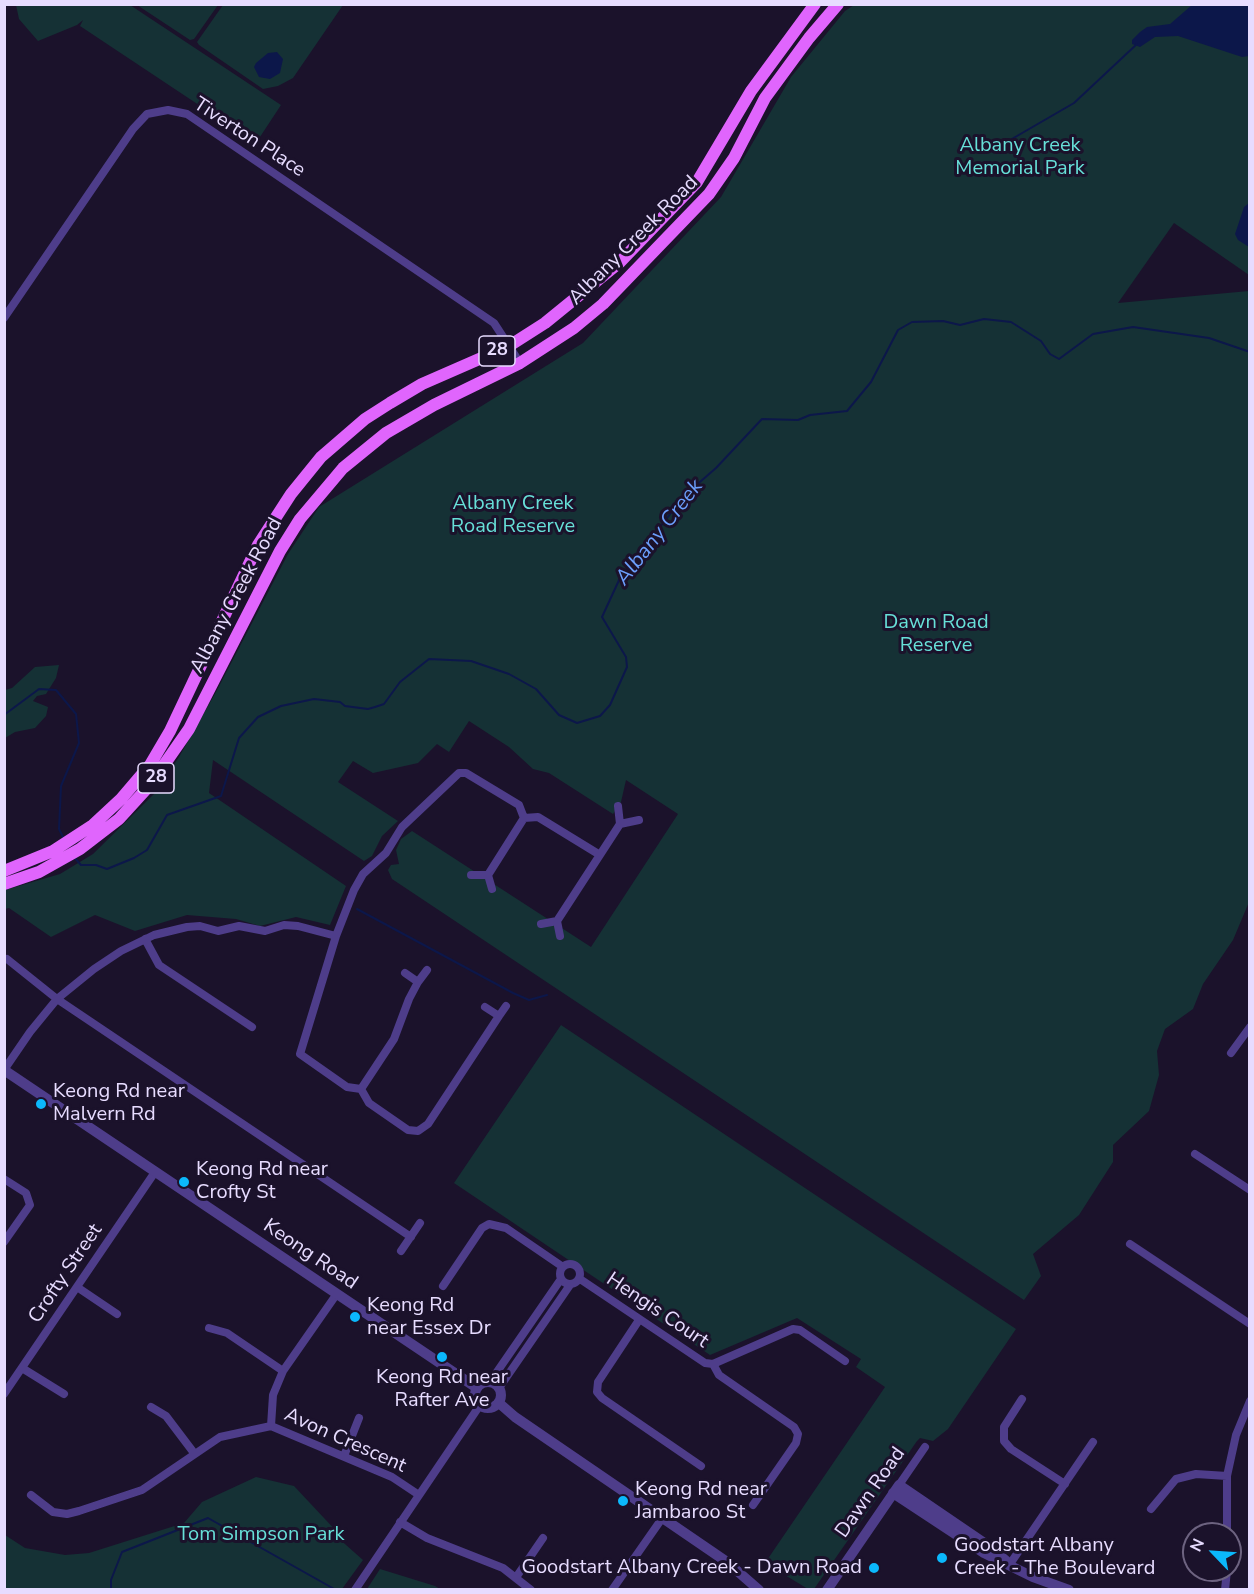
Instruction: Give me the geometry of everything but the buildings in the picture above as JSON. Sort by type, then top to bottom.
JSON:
[{"type":"main road","name":"Albany Creek Road","points":[[76,845],[111,810],[153,759],[170,731],[258,545],[291,494],[321,457],[365,419],[390,403],[423,384],[508,346],[545,323],[601,278],[686,195],[712,159],[751,91],[815,4]]},
{"type":"main road","name":"Albany Creek Road","points":[[4,884],[76,845],[128,810],[173,754],[203,702],[280,550],[300,519],[343,468],[363,450],[408,419],[520,363],[574,328],[603,304],[691,215],[722,176],[765,98],[809,38],[838,4]]},
{"type":"main road","name":"Albany Creek Road","points":[[4,871],[57,856]]},
{"type":"street","name":"Tiverton Place","points":[[4,318],[133,129],[147,114],[168,110],[188,114],[494,322],[520,363]]},
{"type":"street","points":[[361,1089],[346,1087],[300,1054],[336,936],[350,898],[363,874],[380,861],[402,826],[459,772],[466,773],[519,805],[524,818]]},
{"type":"street","points":[[618,806],[621,824]]},
{"type":"street","points":[[524,818],[538,817],[600,855]]},
{"type":"street","points":[[492,889],[488,875],[524,818]]},
{"type":"street","points":[[560,936],[557,921],[621,824],[639,820]]},
{"type":"street","points":[[471,875],[488,875]]},
{"type":"street","points":[[541,924],[557,921]]},
{"type":"street","points":[[4,1070],[30,1032],[57,999],[93,969],[145,939],[187,927],[218,931],[239,926],[266,931],[284,925],[298,926],[336,936]]},
{"type":"street","points":[[145,939],[159,965],[252,1027]]},
{"type":"street","points":[[7,959],[57,999],[411,1238]]},
{"type":"street","points":[[361,1089],[394,1039],[409,999],[427,970]]},
{"type":"street","points":[[405,973],[418,982]]},
{"type":"street","points":[[361,1089],[369,1103],[408,1130],[418,1131],[424,1128],[506,1006]]},
{"type":"street","points":[[485,1007],[499,1017]]},
{"type":"street","points":[[1231,1053],[1250,1027]]},
{"type":"street","name":"Keong Road","points":[[4,1070],[477,1388]]},
{"type":"street","points":[[1195,1154],[1250,1190]]},
{"type":"street","name":"Crofty Street","points":[[4,1394],[155,1172]]},
{"type":"street","points":[[4,1179],[26,1193],[30,1205],[4,1242]]},
{"type":"street","points":[[402,1251],[420,1223]]},
{"type":"street","points":[[444,1286],[482,1228],[489,1224],[506,1228],[563,1267]]},
{"type":"street","points":[[1130,1244],[1250,1324]]},
{"type":"street","points":[[499,1403],[488,1408],[480,1405],[475,1396],[477,1388],[494,1385],[570,1285],[580,1279],[577,1267],[568,1264],[563,1267]]},
{"type":"street","points":[[494,1385],[561,1280],[563,1267]]},
{"type":"street","name":"Hengis Court","points":[[580,1279],[698,1360],[713,1364],[793,1329],[800,1330],[845,1361]]},
{"type":"street","points":[[561,1280],[570,1285]]},
{"type":"street","points":[[77,1287],[117,1314]]},
{"type":"street","points":[[271,1426],[273,1395],[282,1371],[336,1294]]},
{"type":"street","points":[[639,1320],[598,1382],[597,1392],[602,1398],[701,1466]]},
{"type":"street","points":[[209,1328],[227,1333],[282,1371]]},
{"type":"street","points":[[713,1364],[719,1375],[794,1427],[798,1434],[796,1443],[753,1505]]},
{"type":"street","points":[[22,1368],[64,1395]]},
{"type":"street","points":[[494,1385],[501,1395],[499,1403]]},
{"type":"street","points":[[1022,1399],[1007,1422],[1003,1432],[1004,1441],[1011,1449],[1065,1484]]},
{"type":"street","points":[[1227,1522],[1227,1476],[1236,1435],[1250,1401]]},
{"type":"street","points":[[499,1403],[515,1417],[727,1562],[759,1590]]},
{"type":"street","points":[[349,1589],[362,1575],[400,1522],[480,1405]]},
{"type":"street","points":[[151,1407],[166,1416],[194,1453]]},
{"type":"street","points":[[344,1456],[359,1418]]},
{"type":"street","name":"Avon Crescent","points":[[30,1495],[53,1512],[67,1514],[79,1511],[142,1490],[220,1437],[271,1426],[392,1477],[419,1495]]},
{"type":"street","points":[[1010,1564],[1093,1442]]},
{"type":"street","name":"Dawn Road","points":[[827,1590],[925,1447]]},
{"type":"street","points":[[1151,1509],[1176,1479],[1196,1474],[1227,1476]]},
{"type":"street","points":[[896,1489],[984,1553],[1034,1577],[1070,1590]]},
{"type":"street","points":[[613,1589],[663,1517]]},
{"type":"street","points":[[400,1522],[427,1538],[517,1576],[531,1590]]},
{"type":"street","points":[[517,1576],[543,1538]]},
{"type":"street","points":[[355,1590],[362,1575]]},
{"type":"green space","points":[[16,5],[130,5],[281,105],[256,143],[80,26],[83,20],[77,25],[38,41],[19,19]]},
{"type":"green space","points":[[137,5],[218,5],[194,39],[190,40]]},
{"type":"green space","points":[[223,5],[343,5],[293,78],[278,86],[263,89],[197,42]]},
{"type":"green space","name":"Dawn Road Reserve","points":[[854,5],[1249,5],[1249,275],[1174,223],[1118,303],[1249,291],[1249,902],[1233,940],[1203,984],[1193,1009],[1165,1029],[1157,1051],[1159,1075],[1149,1111],[1113,1145],[1113,1162],[1079,1215],[1033,1254],[1041,1276],[1024,1300],[392,879],[388,870],[391,865],[399,864],[396,850],[401,839],[412,831],[591,947],[678,814],[626,780],[621,802],[613,814],[549,773],[533,769],[509,747],[469,721],[449,752],[437,744],[418,763],[373,773],[353,761],[338,782],[398,821],[382,836],[372,856],[364,861],[213,760],[209,793],[346,886],[330,925],[296,917],[260,926],[236,919],[187,915],[135,931],[95,915],[51,937],[9,908],[5,909],[5,890],[60,874],[93,854],[154,794],[179,757],[216,692],[288,554],[319,507],[583,343],[721,197],[791,77],[845,11]]},
{"type":"green space","points":[[59,665],[56,678],[46,694],[37,696],[33,701],[48,707],[46,716],[35,728],[15,732],[5,738],[5,690],[12,688],[35,667]]},
{"type":"green space","points":[[561,1025],[1016,1329],[948,1429],[933,1441],[920,1438],[917,1441],[814,1589],[808,1589],[765,1563],[885,1387],[856,1367],[861,1359],[797,1318],[710,1355],[454,1183]]},
{"type":"green space","name":"Tom Simpson Park","points":[[256,1477],[294,1486],[339,1534],[337,1537],[363,1560],[342,1589],[5,1589],[5,1535],[25,1548],[65,1555],[89,1553],[184,1523],[202,1502]]},
{"type":"green space","points":[[380,1569],[435,1586],[440,1589],[367,1589]]},
{"type":"shaded area","points":[[1192,5],[1249,5],[1249,56],[1242,57],[1178,36],[1155,37],[1140,47],[1132,44],[1132,40],[1147,27],[1170,24]]},
{"type":"shaded area","points":[[277,52],[283,59],[280,73],[270,79],[259,77],[254,67],[256,63],[268,53]]},
{"type":"shaded area","points":[[1249,203],[1249,247],[1238,240],[1235,234],[1244,207]]},
{"type":"waterway","points":[[998,147],[1074,103],[1137,44]]},
{"type":"waterway","name":"Albany Creek","points":[[74,857],[81,865],[96,865],[107,869],[134,858],[147,850],[167,815],[221,796],[239,738],[258,717],[281,706],[314,699],[368,709],[384,704],[400,682],[429,659],[471,661],[509,674],[536,689],[559,715],[577,723],[600,716],[610,705],[627,667],[626,657],[602,617],[620,578],[635,563],[685,495],[716,468],[762,419],[798,420],[810,415],[847,411],[871,382],[898,330],[912,322],[943,321],[960,325],[984,319],[1011,322],[1041,341],[1050,354],[1059,359],[1093,334],[1133,327],[1209,338],[1250,352]]},
{"type":"waterway","name":"Albany Creek","points":[[4,715],[39,689],[56,690],[76,714],[79,743],[61,786],[59,829],[64,839]]},
{"type":"waterway","points":[[357,909],[513,993],[529,1000],[547,995]]},
{"type":"waterway","points":[[111,1590],[111,1580],[122,1552],[208,1518],[336,1590]]},
{"type":"place","name":"Keong Rd near Malvern Rd","points":[[41,1104]]},
{"type":"place","name":"Keong Rd near Crofty St","points":[[184,1182]]},
{"type":"place","name":"Keong Rd near Essex Dr","points":[[355,1317]]},
{"type":"place","name":"Keong Rd near Rafter Ave","points":[[442,1357]]},
{"type":"place","name":"Keong Rd near Jambaroo St","points":[[623,1501]]},
{"type":"place","name":"Goodstart Albany Creek - The Boulevard","points":[[942,1558]]},
{"type":"place","name":"Goodstart Albany Creek - Dawn Road","points":[[874,1568]]},
{"type":"park label","name":"Albany Creek Memorial Park","points":[[1020,158]]},
{"type":"park label","name":"Albany Creek Road Reserve","points":[[513,516]]}]
